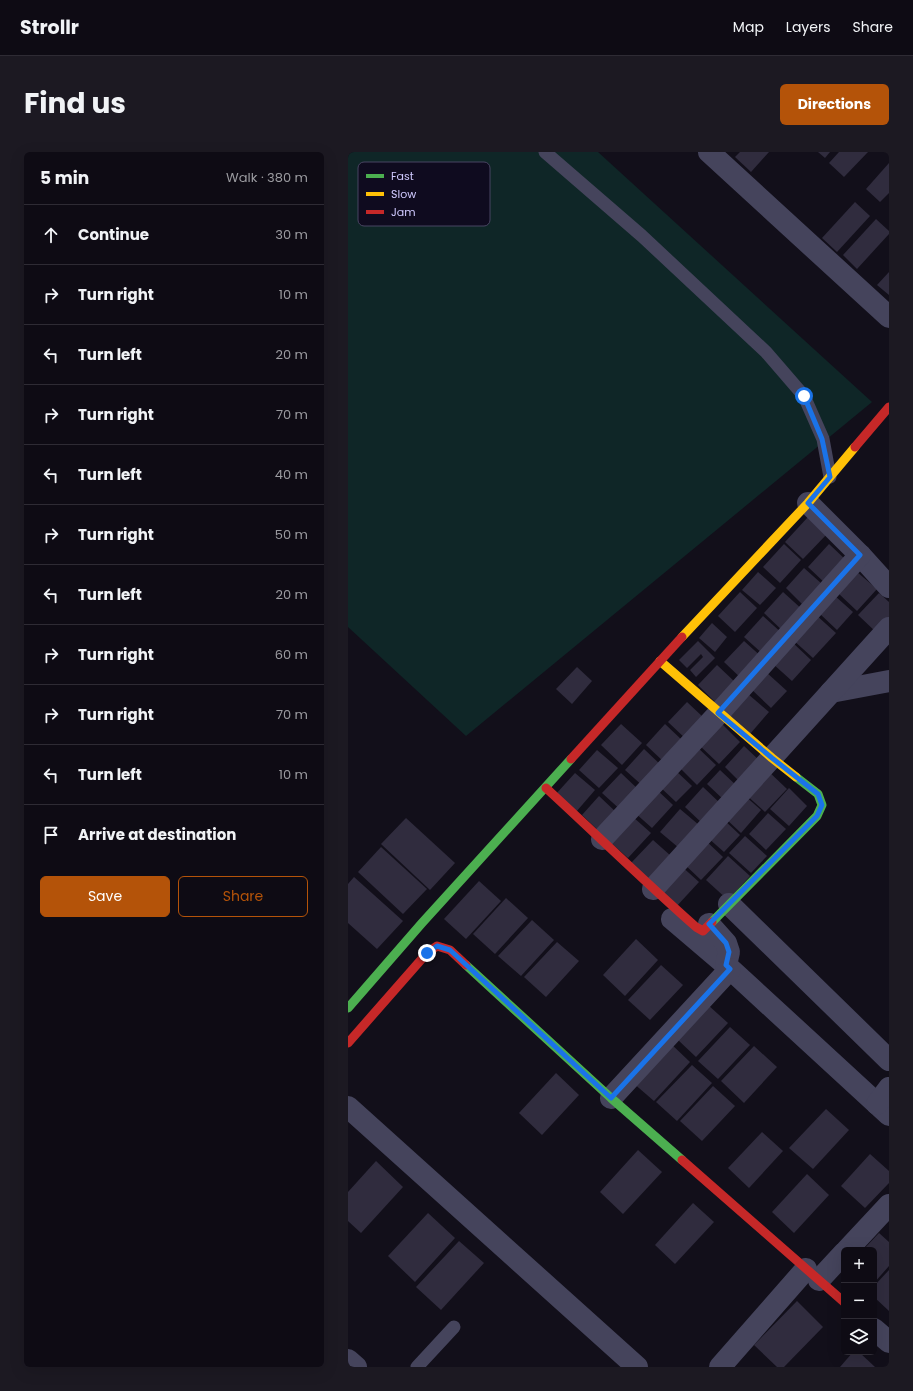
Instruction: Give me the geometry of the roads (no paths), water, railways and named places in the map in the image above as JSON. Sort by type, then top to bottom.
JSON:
[{"type":"street","points":[[709,152],[889,317]]},
{"type":"street","points":[[348,1008],[422,923],[660,662],[808,503],[889,407]]},
{"type":"street","points":[[808,503],[860,555],[889,587]]},
{"type":"street","points":[[602,839],[860,555]]},
{"type":"street","points":[[653,889],[889,628]]},
{"type":"street","points":[[546,788],[602,839],[653,889],[696,927],[703,931],[817,816],[822,805],[818,794],[718,713],[660,662]]},
{"type":"street","points":[[831,692],[889,681]]},
{"type":"street","points":[[729,904],[889,1060]]},
{"type":"street","points":[[670,917],[885,1102]]},
{"type":"street","points":[[611,1098],[728,967],[729,952],[726,943],[709,924]]},
{"type":"street","points":[[348,1043],[427,953],[437,946],[450,950],[611,1098],[841,1299]]},
{"type":"street","points":[[348,1107],[637,1367]]},
{"type":"street","points":[[850,1247],[889,1205]]},
{"type":"street","points":[[720,1367],[813,1275],[841,1255]]},
{"type":"street","points":[[877,1332],[889,1342]]},
{"type":"street","points":[[348,1360],[356,1367]]},
{"type":"lane","points":[[545,152],[642,236],[766,352],[804,396],[822,439],[830,477]]},
{"type":"lane","points":[[417,1367],[454,1327]]}]
